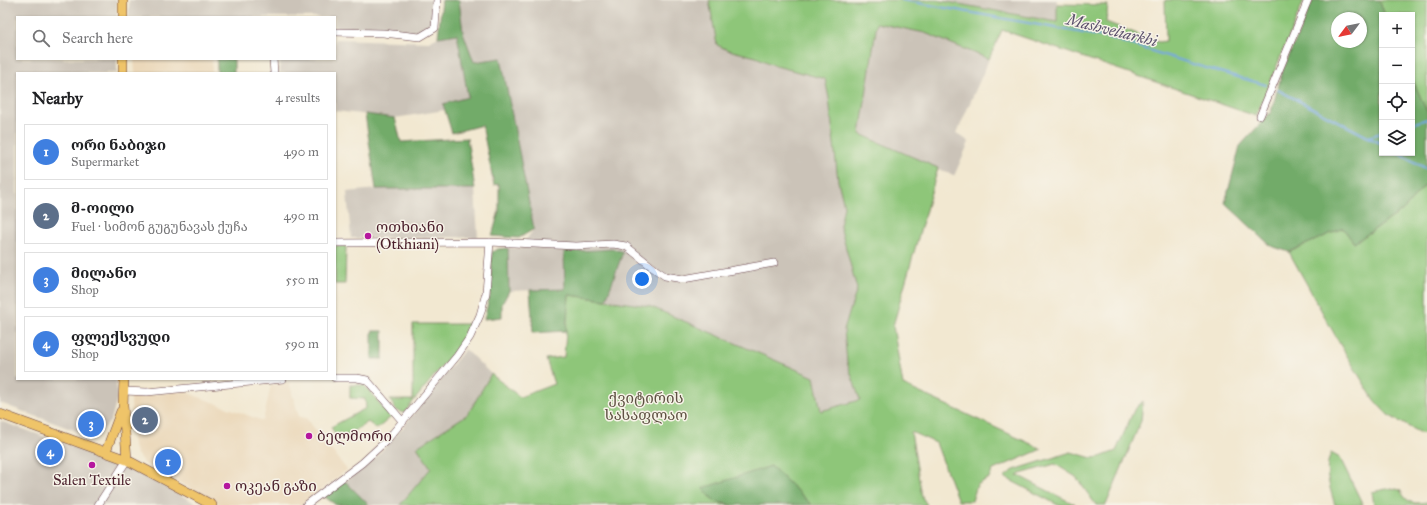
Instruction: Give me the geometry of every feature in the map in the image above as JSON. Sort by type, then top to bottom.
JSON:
[{"type":"main road","points":[[123,0],[123,16]]},
{"type":"main road","points":[[123,60],[123,72]]},
{"type":"main road","points":[[124,380],[123,405],[127,460]]},
{"type":"main road","points":[[106,451],[123,405]]},
{"type":"main road","points":[[0,414],[106,451],[127,460],[212,505]]},
{"type":"street","points":[[336,32],[383,33],[420,37],[435,28],[437,0]]},
{"type":"street","points":[[1260,116],[1308,0]]},
{"type":"street","points":[[274,60],[274,72]]},
{"type":"street","points":[[336,243],[490,242],[626,246],[656,270],[669,277],[683,279],[774,263]]},
{"type":"street","points":[[306,505],[374,453],[403,422],[457,356],[474,330],[480,315],[486,293],[490,242]]},
{"type":"street","points":[[336,378],[357,378],[367,380],[403,422]]},
{"type":"street","points":[[124,391],[147,392],[273,380]]},
{"type":"street","points":[[98,505],[127,460]]},
{"type":"shaded area","points":[[0,0],[117,0],[117,16],[16,16],[16,60],[117,60],[117,72],[16,72],[16,380],[116,380],[117,399],[111,420],[98,436],[90,436],[0,403]]},
{"type":"shaded area","points":[[129,0],[435,0],[433,25],[417,33],[336,28],[336,16],[129,16]]},
{"type":"shaded area","points":[[459,0],[709,0],[717,45],[728,50],[756,57],[776,66],[825,79],[829,98],[838,181],[844,206],[840,226],[857,289],[844,329],[847,361],[860,400],[821,411],[649,306],[606,300],[623,252],[564,252],[565,289],[509,291],[508,248],[520,248],[534,229],[501,58],[474,62],[463,32]]},
{"type":"shaded area","points":[[937,0],[1057,0],[1057,22]]},
{"type":"shaded area","points":[[877,23],[925,33],[989,59],[957,133],[969,142],[954,176],[860,134]]},
{"type":"shaded area","points":[[457,33],[468,97],[443,104],[445,110],[395,118],[336,111],[336,72],[280,72],[280,60],[336,60],[336,39],[429,42],[438,37]]},
{"type":"shaded area","points":[[134,60],[212,60],[212,72],[135,72]]},
{"type":"shaded area","points":[[376,189],[475,189],[478,237],[351,238],[347,192]]},
{"type":"shaded area","points":[[465,349],[491,374],[468,414],[418,447],[431,468],[400,505],[369,505],[345,481],[376,457],[401,430]]},
{"type":"shaded area","points":[[289,382],[299,417],[306,418],[347,470],[301,505],[221,505],[145,464],[136,453],[132,439],[131,397],[183,391],[263,421],[271,385]]},
{"type":"shaded area","points":[[0,421],[120,463],[199,505],[0,505]]},
{"type":"green space","points":[[442,0],[459,0],[463,32],[474,62],[501,58],[534,229],[519,238],[492,236],[499,211],[499,184],[494,185],[482,125],[452,133],[443,104],[468,97],[457,34],[438,37]]},
{"type":"green space","name":"ქვიტირის სასაფლაო","points":[[709,0],[937,0],[1057,22],[1057,4],[1108,5],[1106,22],[1158,42],[1166,41],[1165,0],[1304,0],[1256,116],[1002,30],[989,59],[925,33],[877,23],[860,134],[938,168],[893,326],[903,385],[1042,449],[993,470],[989,478],[977,485],[972,501],[958,501],[936,443],[911,432],[922,497],[927,505],[812,505],[771,466],[714,501],[732,505],[400,505],[431,468],[417,447],[468,414],[491,374],[520,397],[554,384],[546,359],[564,357],[569,295],[649,306],[814,377],[821,411],[860,400],[847,362],[844,329],[857,289],[840,226],[844,206],[838,181],[829,98],[825,79],[776,66],[756,57],[728,50],[717,45]]},
{"type":"green space","points":[[1313,0],[1379,0],[1384,12],[1379,12],[1379,156],[1415,156],[1415,85],[1427,112],[1427,183],[1402,211],[1354,243],[1343,228],[1289,252],[1271,246],[1225,203],[1240,146],[1271,112],[1283,70]]},
{"type":"green space","points":[[1379,0],[1427,0],[1427,112],[1415,85],[1415,12],[1384,12]]},
{"type":"green space","points":[[217,60],[234,60],[234,72],[217,72]]},
{"type":"green space","points":[[365,114],[395,118],[401,142],[467,138],[475,189],[376,189]]},
{"type":"green space","points":[[1427,183],[1427,434],[1420,433],[1388,415],[1374,400],[1341,346],[1289,252],[1343,228],[1354,243],[1402,211]]},
{"type":"green space","points":[[336,246],[346,246],[345,284],[336,284]]},
{"type":"green space","points":[[508,248],[509,291],[502,304],[502,317],[484,319],[490,295],[492,252],[498,249]]},
{"type":"green space","points":[[614,249],[623,252],[606,300],[569,295],[566,331],[533,333],[530,290],[565,289],[564,252]]},
{"type":"green space","points":[[413,324],[471,324],[460,344],[404,413],[396,410],[390,400],[413,400]]},
{"type":"green space","points":[[372,331],[383,331],[383,359],[372,359]]},
{"type":"green space","points":[[350,385],[364,385],[391,417],[377,429],[368,422],[339,441],[331,427],[366,408],[365,399],[350,398]]},
{"type":"green space","points":[[1143,401],[1141,421],[1106,505],[1096,505],[1076,477],[1055,464],[1017,475],[1076,505],[1058,505],[1004,477],[1014,470],[1071,452],[1092,458],[1100,457],[1116,451],[1134,410]]},
{"type":"green space","points":[[1331,453],[1340,458],[1363,505],[1335,505],[1329,486],[1327,472]]},
{"type":"green space","points":[[771,466],[812,505],[732,505],[714,501],[703,488]]},
{"type":"green space","points":[[345,481],[369,505],[336,505],[322,495]]},
{"type":"green space","points":[[1391,488],[1400,490],[1405,498],[1411,502],[1427,502],[1427,505],[1374,505],[1372,492]]},
{"type":"waterway","name":"Mashveliarkhi","points":[[902,0],[1110,38],[1266,85]]},
{"type":"waterway","name":"Mashveliarkhi","points":[[1278,90],[1368,137],[1379,134]]},
{"type":"waterway","points":[[1415,123],[1427,119]]},
{"type":"waterway","name":"Mashveliarkhi","points":[[1368,137],[1379,142]]},
{"type":"waterway","name":"Mashveliarkhi","points":[[1403,156],[1427,169]]},
{"type":"place","name":"ოთხიანი (Otkhiani)","points":[[368,236]]},
{"type":"place","name":"მ-ოილი","points":[[145,420]]},
{"type":"place","name":"მილანო","points":[[91,424]]},
{"type":"place","name":"ბელმორი","points":[[309,436]]},
{"type":"place","name":"ფლექსვუდი","points":[[50,452]]},
{"type":"place","name":"ორი ნაბიჯი","points":[[168,462]]},
{"type":"place","name":"Salen Textile","points":[[92,465]]},
{"type":"place","name":"ოკეან გაზი","points":[[227,486]]}]
